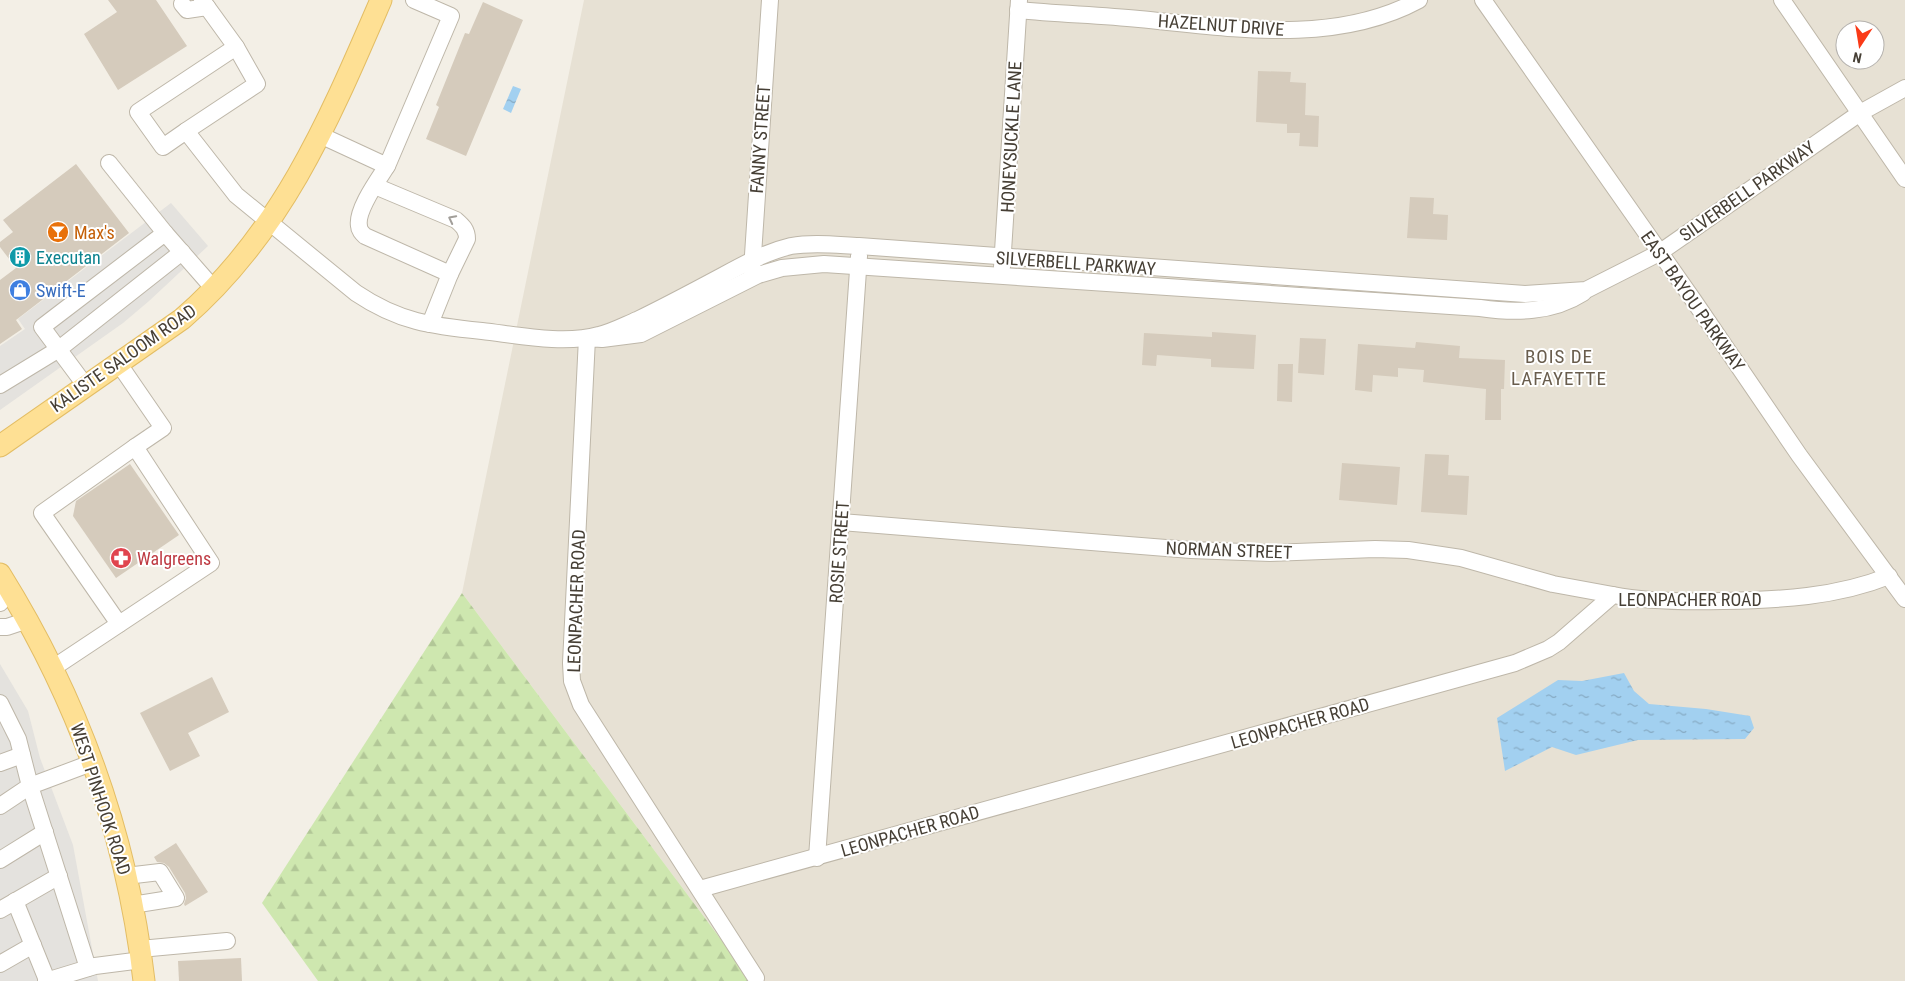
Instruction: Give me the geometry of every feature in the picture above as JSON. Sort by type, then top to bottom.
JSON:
[{"type":"main road","name":"KALISTE SALOOM ROAD","points":[[0,446],[182,319],[235,268],[268,223],[305,163],[320,135],[381,0]]},
{"type":"main road","name":"WEST PINHOOK ROAD","points":[[3,589],[28,620],[53,668],[94,762],[111,817],[126,876],[141,954],[144,981]]},
{"type":"street","points":[[414,0],[450,16],[387,166],[360,211],[359,229],[365,236],[450,274]]},
{"type":"street","name":"FANNY STREET","points":[[751,278],[770,0]]},
{"type":"street","name":"HAZELNUT DRIVE","points":[[1019,5],[1246,28],[1298,30],[1347,24],[1382,16],[1419,0]]},
{"type":"street","name":"EAST BAYOU PARKWAY","points":[[1483,0],[1799,455],[1905,599]]},
{"type":"street","points":[[1782,0],[1905,179]]},
{"type":"street","points":[[182,4],[187,10],[205,4],[236,47],[257,84],[163,147],[138,112],[236,47]]},
{"type":"street","name":"HONEYSUCKLE LANE","points":[[1002,274],[1019,5]]},
{"type":"street","name":"SILVERBELL PARKWAY","points":[[186,131],[236,195],[268,223],[374,306],[395,316],[430,324],[544,337],[602,339],[625,337],[649,331],[751,278],[782,268],[802,265],[858,265],[1002,274],[1480,308],[1505,312],[1531,311],[1560,305],[1659,253],[1860,113],[1905,88]]},
{"type":"street","points":[[320,135],[387,166]]},
{"type":"street","points":[[110,163],[165,233],[214,289]]},
{"type":"street","points":[[375,186],[456,220],[464,227],[466,239],[430,324]]},
{"type":"street","points":[[85,385],[42,327],[165,233]]},
{"type":"street","name":"SILVERBELL PARKWAY","points":[[587,338],[631,323],[768,253],[792,246],[814,244],[1525,294],[1586,290]]},
{"type":"street","name":"ROSIE STREET","points":[[817,858],[859,246]]},
{"type":"street","points":[[0,385],[59,349],[182,252]]},
{"type":"street","name":"LEONPACHER ROAD","points":[[587,338],[571,663],[572,681],[581,705],[756,978]]},
{"type":"street","points":[[118,364],[163,428],[42,513],[119,624]]},
{"type":"street","points":[[53,668],[211,563],[135,447]]},
{"type":"street","name":"NORMAN STREET","points":[[841,522],[1191,550],[1270,553],[1375,549],[1408,550],[1453,557],[1553,584],[1613,595]]},
{"type":"street","name":"LEONPACHER ROAD","points":[[700,889],[1515,663],[1542,652],[1559,642],[1613,595],[1671,601],[1761,600],[1841,591],[1889,576]]},
{"type":"street","points":[[0,627],[7,627],[28,620]]},
{"type":"street","points":[[0,703],[18,739],[30,786],[88,968]]},
{"type":"street","points":[[0,763],[22,755]]},
{"type":"street","points":[[0,806],[30,786],[94,762]]},
{"type":"street","points":[[0,860],[45,832]]},
{"type":"street","points":[[126,876],[160,872],[176,898],[132,905]]},
{"type":"street","points":[[0,910],[59,876]]},
{"type":"street","points":[[15,901],[46,981],[141,954],[226,941]]},
{"type":"street","points":[[0,964],[33,945]]},
{"type":"shaded area","points":[[584,0],[1905,0],[1905,981],[752,981],[462,593]]},
{"type":"shaded area","points":[[171,203],[208,246],[123,323],[0,410],[0,346],[25,329],[18,319]]},
{"type":"shaded area","points":[[0,664],[28,711],[40,758],[73,845],[98,981],[0,981]]},
{"type":"green space","points":[[462,593],[752,981],[318,981],[262,903]]},
{"type":"water","points":[[513,86],[521,89],[511,113],[503,109]]},
{"type":"water","points":[[1624,673],[1634,691],[1649,704],[1706,709],[1750,716],[1754,728],[1745,739],[1638,740],[1576,755],[1552,747],[1505,771],[1497,718],[1558,680],[1582,681]]},
{"type":"building","points":[[108,0],[156,0],[187,46],[118,90],[84,34],[117,12]]},
{"type":"building","points":[[483,2],[523,20],[466,156],[426,139],[439,107],[436,105],[465,33],[469,34]]},
{"type":"building","points":[[1258,71],[1291,72],[1290,82],[1306,83],[1305,115],[1319,116],[1318,147],[1299,146],[1300,133],[1287,133],[1287,124],[1256,122]]},
{"type":"building","points":[[76,164],[129,233],[16,320],[22,329],[0,344],[0,280],[16,268],[0,247],[0,242],[13,232],[3,220]]},
{"type":"building","points":[[1410,197],[1434,198],[1433,214],[1448,215],[1447,240],[1407,238]]},
{"type":"building","points":[[1212,332],[1256,335],[1254,369],[1211,367],[1211,359],[1157,355],[1156,366],[1142,365],[1144,333],[1212,337]]},
{"type":"building","points":[[1300,338],[1326,339],[1324,375],[1298,373]]},
{"type":"building","points":[[1416,342],[1460,346],[1459,358],[1505,360],[1504,389],[1501,389],[1501,420],[1485,420],[1486,389],[1423,382],[1424,370],[1398,368],[1398,377],[1373,375],[1372,392],[1355,390],[1358,344],[1415,348]]},
{"type":"building","points":[[1278,364],[1293,364],[1292,402],[1277,401]]},
{"type":"building","points":[[1425,454],[1449,455],[1448,475],[1469,476],[1467,515],[1421,512]]},
{"type":"building","points":[[1342,463],[1400,467],[1397,505],[1339,500]]},
{"type":"building","name":"Walgreens","points":[[130,464],[179,535],[116,578],[73,516],[76,501]]},
{"type":"building","points":[[212,677],[229,712],[188,733],[200,756],[170,771],[140,713]]},
{"type":"building","points":[[176,843],[208,892],[185,906],[185,893],[169,867],[164,863],[157,862],[154,857]]},
{"type":"building","points":[[241,958],[242,981],[179,981],[178,961]]},
{"type":"place","name":"Max's","points":[[58,232]]},
{"type":"place","name":"Executan","points":[[20,257]]},
{"type":"place","name":"Swift-E","points":[[20,290]]},
{"type":"place","name":"Walgreens","points":[[121,558]]},
{"type":"district","name":"BOIS DE LAFAYETTE","points":[[1559,367]]}]
